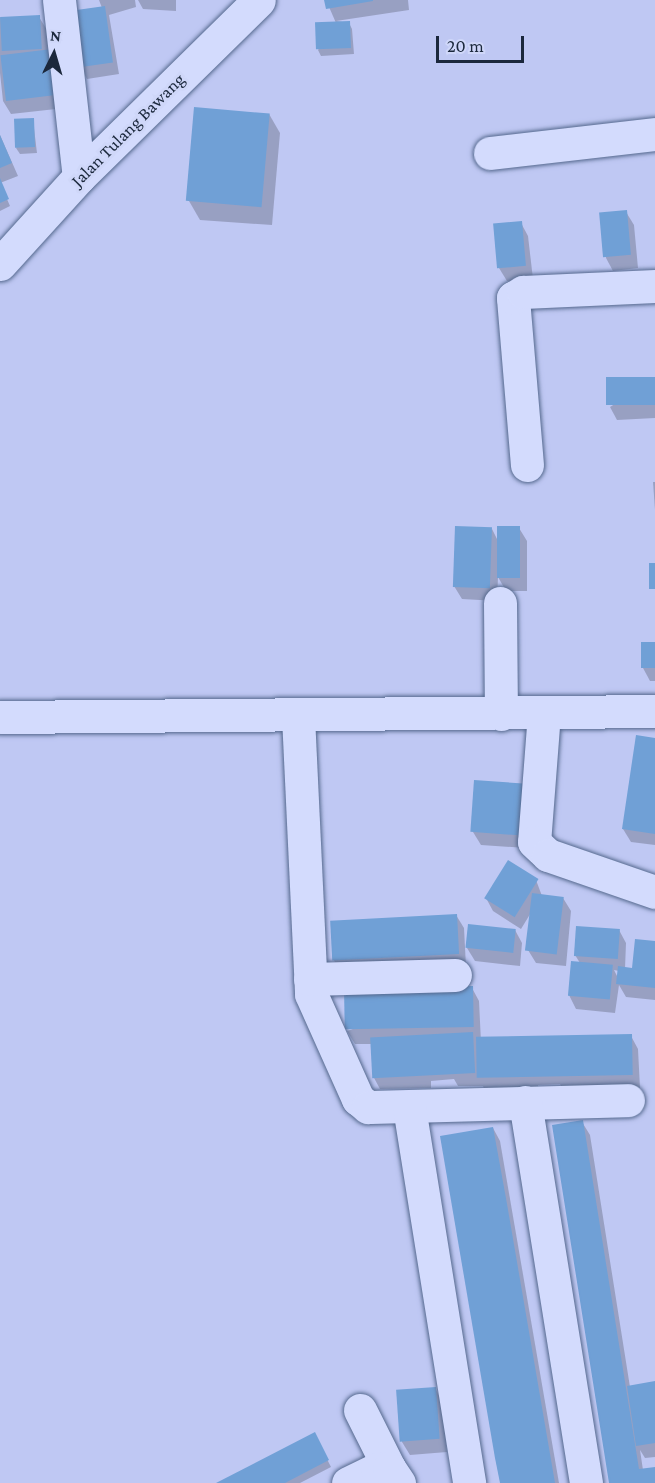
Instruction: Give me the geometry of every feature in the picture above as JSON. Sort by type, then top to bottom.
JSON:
[{"type":"street","points":[[59,0],[79,177]]},
{"type":"street","name":"Jalan Tulang Bawang","points":[[0,264],[79,177],[258,0]]},
{"type":"street","points":[[490,153],[655,134]]},
{"type":"street","points":[[527,465],[513,298],[523,292],[655,286]]},
{"type":"street","points":[[500,603],[501,714]]},
{"type":"street","points":[[0,717],[655,711]]},
{"type":"street","points":[[544,713],[534,842],[548,855],[655,892]]},
{"type":"street","points":[[298,716],[310,994],[358,1098],[368,1107],[628,1100]]},
{"type":"street","points":[[310,979],[455,975]]},
{"type":"street","points":[[525,1102],[586,1483]]},
{"type":"street","points":[[409,1107],[469,1483]]},
{"type":"street","points":[[360,1410],[394,1476]]},
{"type":"street","points":[[348,1483],[377,1469],[394,1476]]},
{"type":"building","points":[[324,0],[373,0],[373,1],[326,9]]},
{"type":"building","points":[[105,6],[113,62],[79,67],[71,11]]},
{"type":"building","points":[[40,15],[42,49],[2,51],[0,17]]},
{"type":"building","points":[[350,21],[351,48],[316,49],[315,22]]},
{"type":"building","points":[[52,49],[58,95],[6,101],[0,55]]},
{"type":"building","points":[[194,107],[270,114],[262,207],[186,201]]},
{"type":"building","points":[[34,118],[35,147],[15,148],[14,119]]},
{"type":"building","points":[[0,135],[12,163],[0,168]]},
{"type":"building","points":[[0,178],[9,199],[0,203]]},
{"type":"building","points":[[627,210],[631,255],[603,257],[599,212]]},
{"type":"building","points":[[522,221],[526,266],[497,268],[493,224]]},
{"type":"building","points":[[606,377],[655,377],[655,405],[606,405]]},
{"type":"building","points":[[455,526],[492,527],[490,588],[453,587]]},
{"type":"building","points":[[497,526],[520,526],[520,578],[497,578]]},
{"type":"building","points":[[649,563],[655,563],[655,589],[649,589]]},
{"type":"building","points":[[641,642],[655,642],[655,668],[641,668]]},
{"type":"building","points":[[636,735],[655,738],[655,834],[622,829]]},
{"type":"building","points":[[474,780],[523,783],[519,835],[470,832]]},
{"type":"building","points":[[508,860],[539,879],[515,917],[484,898]]},
{"type":"building","points":[[532,893],[564,897],[557,954],[525,951]]},
{"type":"building","points":[[457,914],[459,954],[332,961],[330,921]]},
{"type":"building","points":[[468,924],[516,929],[513,953],[465,948]]},
{"type":"building","points":[[576,926],[620,929],[618,959],[574,956]]},
{"type":"building","points":[[635,939],[655,941],[655,988],[616,984],[618,966],[632,968]]},
{"type":"building","points":[[571,961],[613,965],[610,1000],[568,996]]},
{"type":"building","points":[[473,986],[474,1027],[345,1029],[344,988]]},
{"type":"building","points":[[473,1032],[475,1073],[372,1078],[370,1037]]},
{"type":"building","points":[[632,1034],[633,1075],[477,1078],[476,1037]]},
{"type":"building","points":[[583,1120],[639,1469],[655,1467],[655,1483],[609,1483],[552,1125]]},
{"type":"building","points":[[493,1127],[555,1483],[500,1483],[495,1458],[440,1136]]},
{"type":"building","points":[[655,1381],[655,1443],[636,1446],[627,1386]]},
{"type":"building","points":[[436,1387],[440,1439],[400,1442],[396,1390]]},
{"type":"building","points":[[315,1432],[329,1460],[285,1483],[216,1483]]}]
